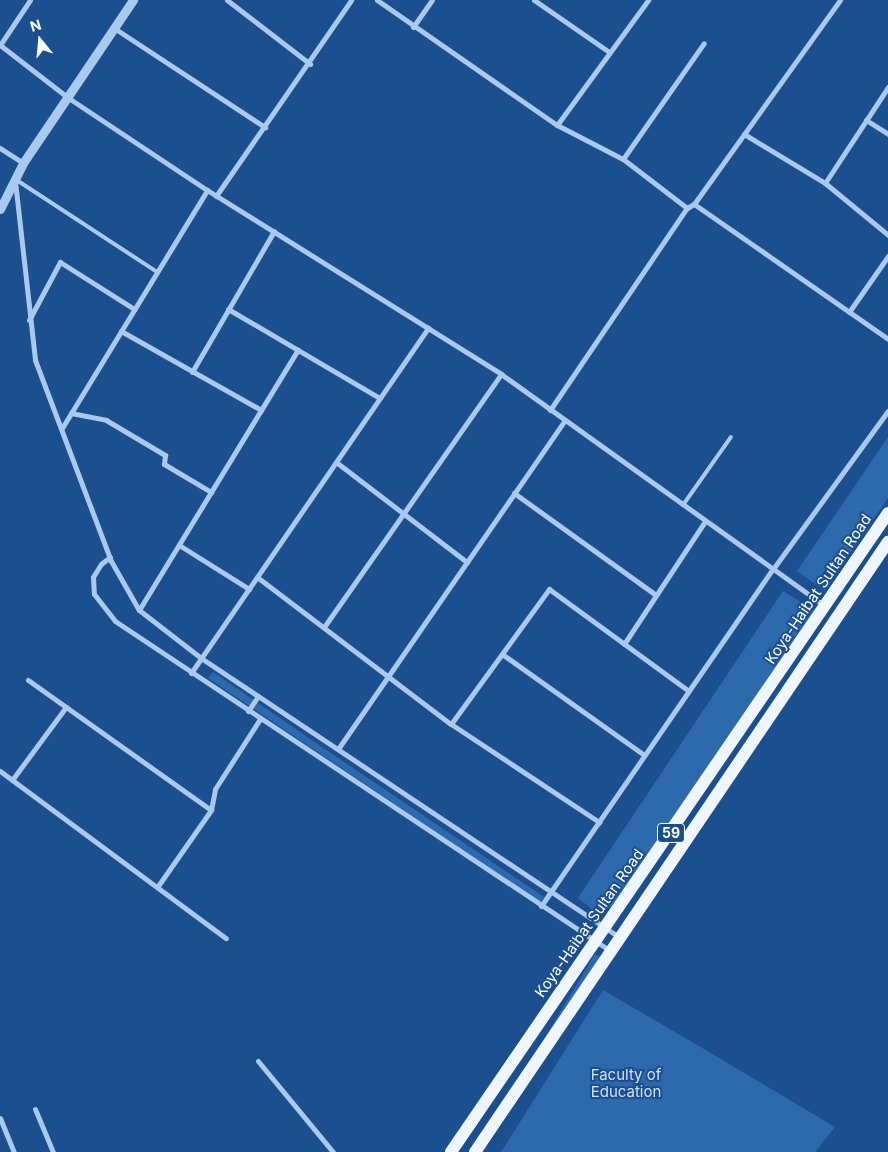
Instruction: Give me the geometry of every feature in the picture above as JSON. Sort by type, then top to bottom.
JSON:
[{"type":"main road","name":"Koya-Haibat Sultan Road","points":[[451,1152],[888,513]]},
{"type":"main road","name":"Koya-Haibat Sultan Road","points":[[475,1152],[609,950],[888,542]]},
{"type":"street","points":[[30,0],[0,45],[67,97],[206,190],[501,374],[826,606]]},
{"type":"street","points":[[0,209],[23,163],[133,0]]},
{"type":"street","points":[[227,0],[310,64]]},
{"type":"street","points":[[216,196],[310,64],[351,0]]},
{"type":"street","points":[[377,0],[413,27],[557,125],[623,159],[686,208]]},
{"type":"street","points":[[413,27],[432,0]]},
{"type":"street","points":[[534,0],[541,2],[609,52]]},
{"type":"street","points":[[557,125],[648,0]]},
{"type":"street","points":[[550,410],[686,208],[694,204],[840,0]]},
{"type":"street","points":[[114,28],[264,127]]},
{"type":"street","points":[[623,159],[704,43]]},
{"type":"street","points":[[825,183],[888,87]]},
{"type":"street","points":[[866,120],[888,134]]},
{"type":"street","points":[[744,134],[825,183],[888,235]]},
{"type":"street","points":[[0,148],[23,163]]},
{"type":"street","points":[[15,179],[24,235],[29,320],[36,365],[62,428],[110,557],[139,610],[201,658],[618,937]]},
{"type":"street","points":[[62,428],[206,190]]},
{"type":"street","points":[[694,204],[888,339]]},
{"type":"street","points":[[192,372],[274,231]]},
{"type":"street","points":[[849,312],[888,256]]},
{"type":"street","points":[[29,320],[60,262],[134,309]]},
{"type":"street","points":[[228,309],[380,398]]},
{"type":"street","points":[[190,673],[428,328]]},
{"type":"street","points":[[121,331],[261,410]]},
{"type":"street","points":[[139,610],[298,350]]},
{"type":"street","points":[[324,627],[501,374]]},
{"type":"street","points":[[541,906],[773,569],[888,411]]},
{"type":"street","points":[[71,413],[106,420],[165,455],[164,464],[211,492]]},
{"type":"street","points":[[338,748],[564,420]]},
{"type":"street","points":[[336,462],[467,562]]},
{"type":"street","points":[[514,493],[656,595]]},
{"type":"street","points":[[624,644],[705,521]]},
{"type":"street","points":[[179,545],[249,589]]},
{"type":"street","points":[[110,557],[100,564],[93,576],[94,594],[101,607],[115,621],[190,673],[609,950]]},
{"type":"street","points":[[257,577],[451,724],[599,822]]},
{"type":"street","points":[[451,724],[549,589],[689,690]]},
{"type":"street","points":[[502,654],[644,755]]},
{"type":"street","points":[[28,680],[211,810]]},
{"type":"street","points":[[248,711],[258,696]]},
{"type":"street","points":[[12,780],[66,707]]},
{"type":"street","points":[[158,886],[211,810],[215,789],[260,719]]},
{"type":"street","points":[[0,771],[226,938]]},
{"type":"street","points":[[258,1062],[333,1152]]},
{"type":"street","points":[[35,1109],[53,1152]]},
{"type":"street","points":[[0,1118],[14,1152]]},
{"type":"lane","points":[[15,179],[157,272]]},
{"type":"lane","points":[[683,505],[731,437]]},
{"type":"green space","points":[[888,437],[888,498],[825,591],[797,571]]},
{"type":"green space","points":[[783,591],[814,610],[613,906],[597,913],[578,898]]},
{"type":"green space","points":[[213,672],[544,897],[540,902],[208,678]]},
{"type":"green space","points":[[595,954],[600,957],[483,1152],[476,1152]]},
{"type":"green space","name":"Faculty of Education","points":[[603,990],[835,1127],[815,1152],[501,1152]]}]
